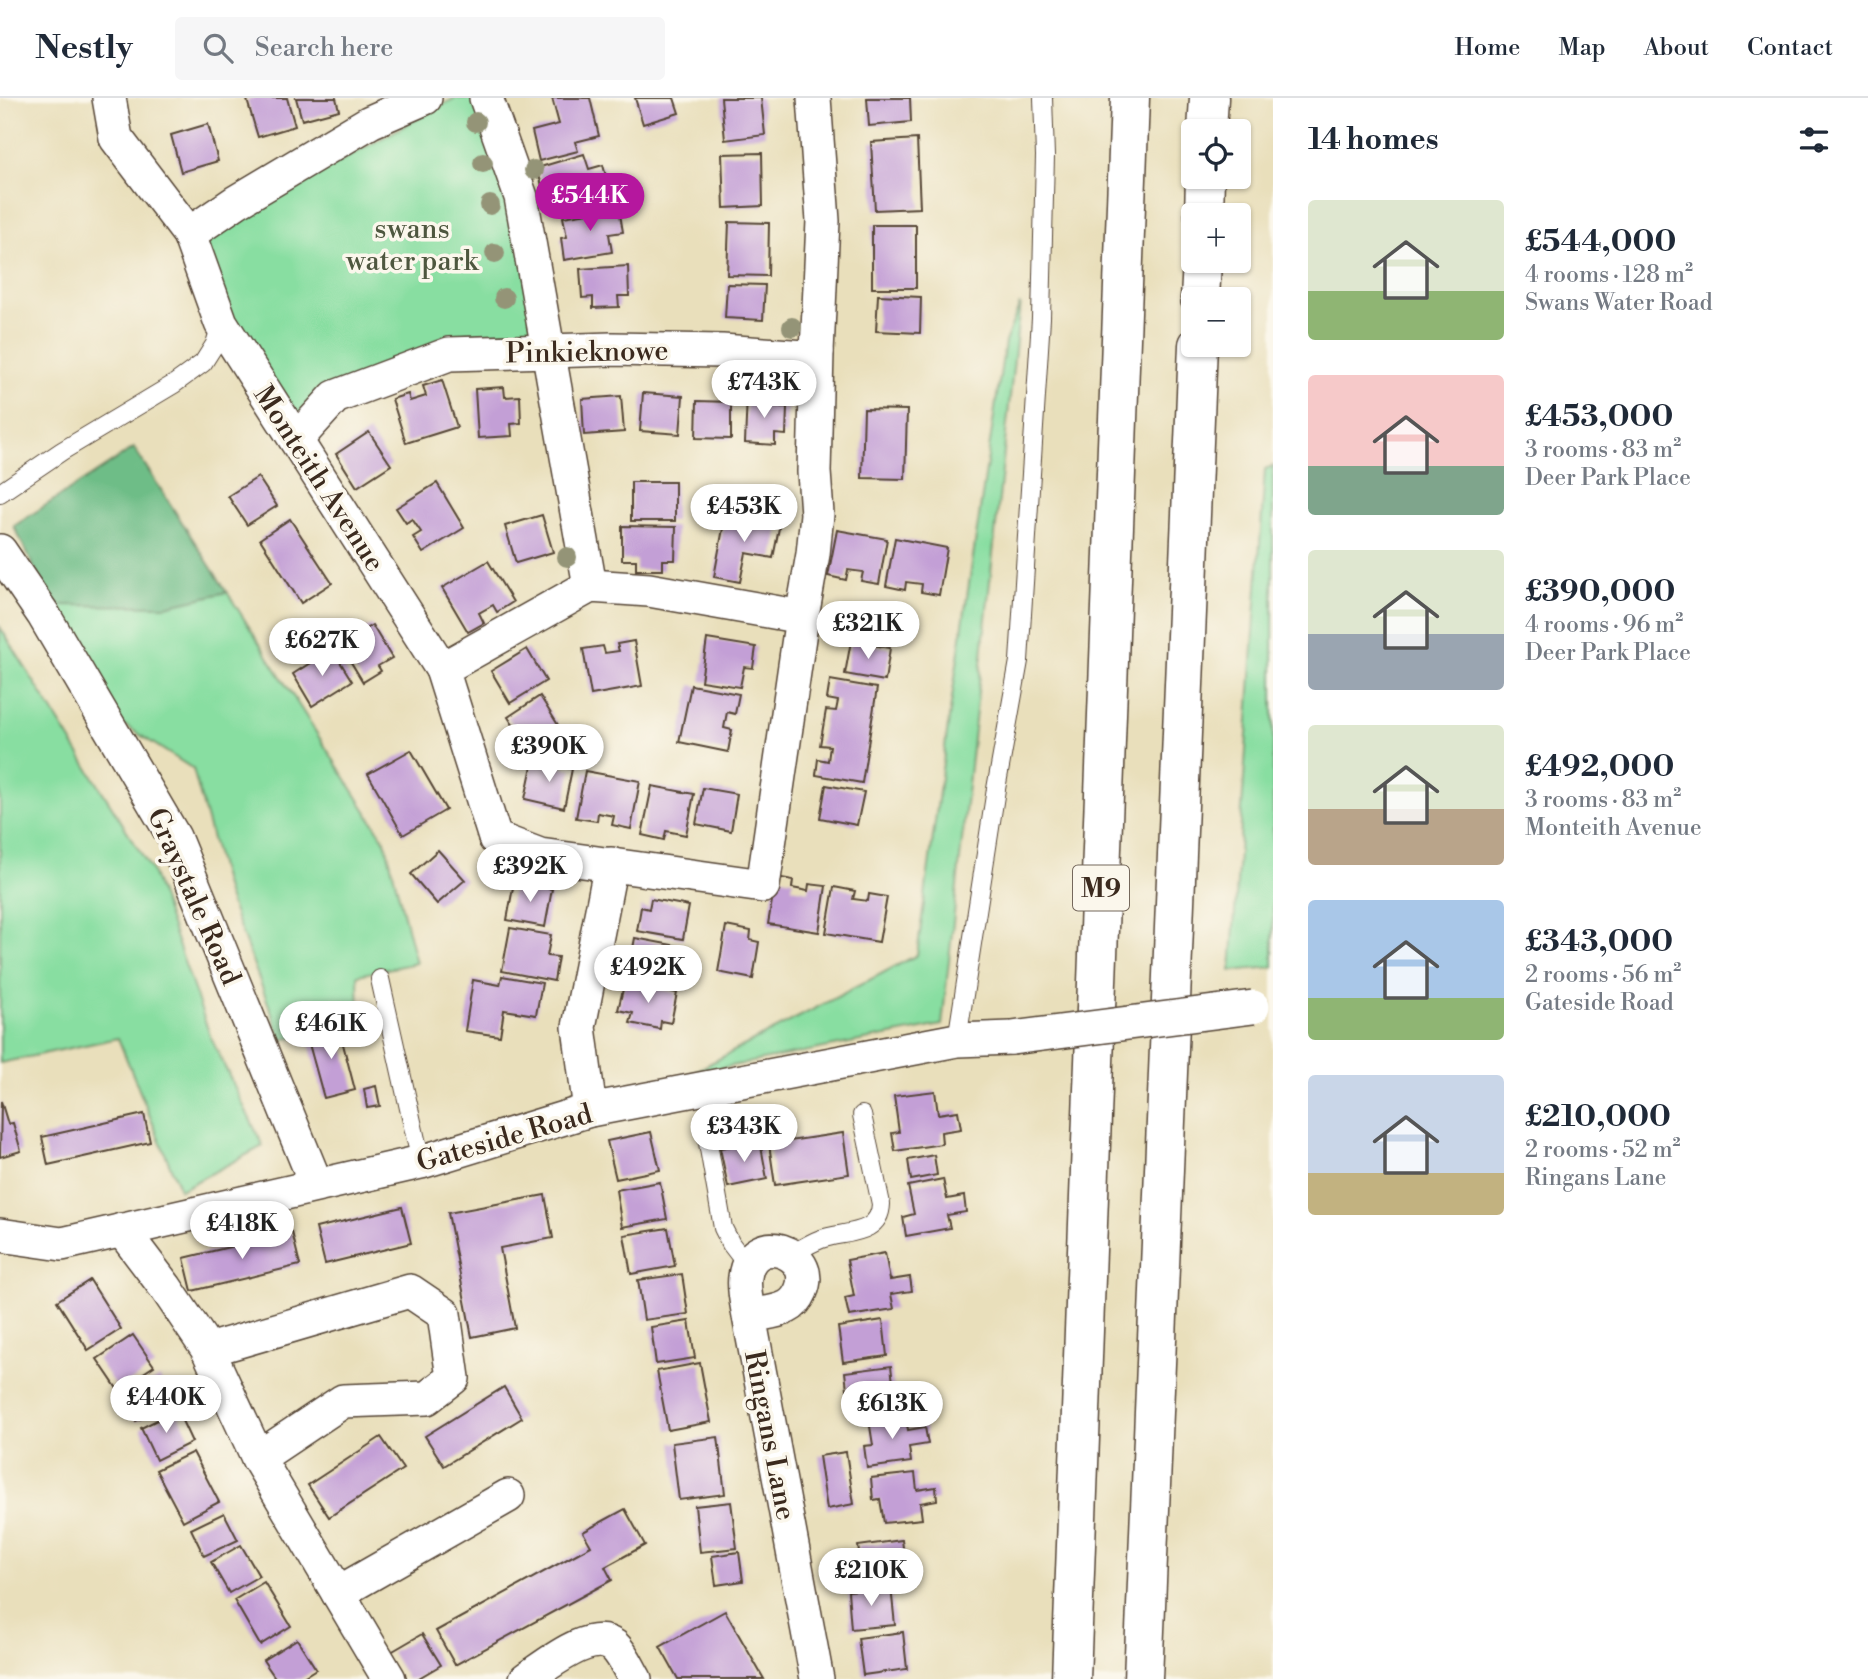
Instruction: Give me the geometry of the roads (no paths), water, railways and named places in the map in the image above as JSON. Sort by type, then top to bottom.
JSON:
[{"type":"highway","name":"M9","points":[[1071,1679],[1130,98]]},
{"type":"highway","points":[[1208,119],[1209,98]]},
{"type":"highway","points":[[1143,1679],[1198,357]]},
{"type":"street","name":"Monteith Avenue","points":[[109,98],[116,138],[189,234],[222,308],[296,440],[442,668],[495,838],[540,855],[611,864]]},
{"type":"street","points":[[189,234],[236,202],[370,122],[425,98]]},
{"type":"street","points":[[486,98],[521,197],[590,586]]},
{"type":"street","points":[[590,1110],[579,1027],[611,864],[763,886],[817,514],[814,472],[823,221],[814,98]]},
{"type":"street","name":"Pinkieknowe","points":[[296,440],[335,397],[449,354],[681,350],[805,357],[817,352]]},
{"type":"street","name":"Graystale Road","points":[[0,551],[43,614],[174,837],[316,1184]]},
{"type":"street","points":[[442,668],[590,586],[649,590],[802,617]]},
{"type":"street","name":"Gateside Road","points":[[0,1235],[62,1244],[421,1162],[590,1110],[957,1040],[1012,1038],[1263,1006]]},
{"type":"street","points":[[122,1230],[208,1350],[258,1458],[389,1679]]},
{"type":"street","points":[[747,1265],[757,1254],[768,1249],[781,1250],[791,1255]]},
{"type":"street","name":"Ringans Lane","points":[[749,1315],[787,1307],[796,1300],[804,1279],[800,1265],[791,1255]]},
{"type":"street","name":"Ringans Lane","points":[[747,1265],[744,1280],[749,1315],[817,1679]]},
{"type":"street","points":[[208,1350],[410,1291],[444,1314],[453,1378],[427,1398],[344,1401],[258,1458]]},
{"type":"street","points":[[338,1593],[508,1496]]},
{"type":"street","points":[[526,1679],[575,1647],[590,1642],[603,1642],[617,1648],[635,1679]]},
{"type":"lane","points":[[957,1040],[1019,661],[1041,318],[1045,156],[1043,98]]},
{"type":"lane","points":[[0,493],[203,363],[215,344],[222,308]]},
{"type":"lane","points":[[380,979],[421,1162]]},
{"type":"lane","points":[[791,1255],[814,1242],[868,1228],[876,1223],[881,1204],[862,1115]]},
{"type":"lane","points":[[708,1143],[723,1228],[747,1265]]},
{"type":"park label","name":"swans water park","points":[[412,244]]}]
